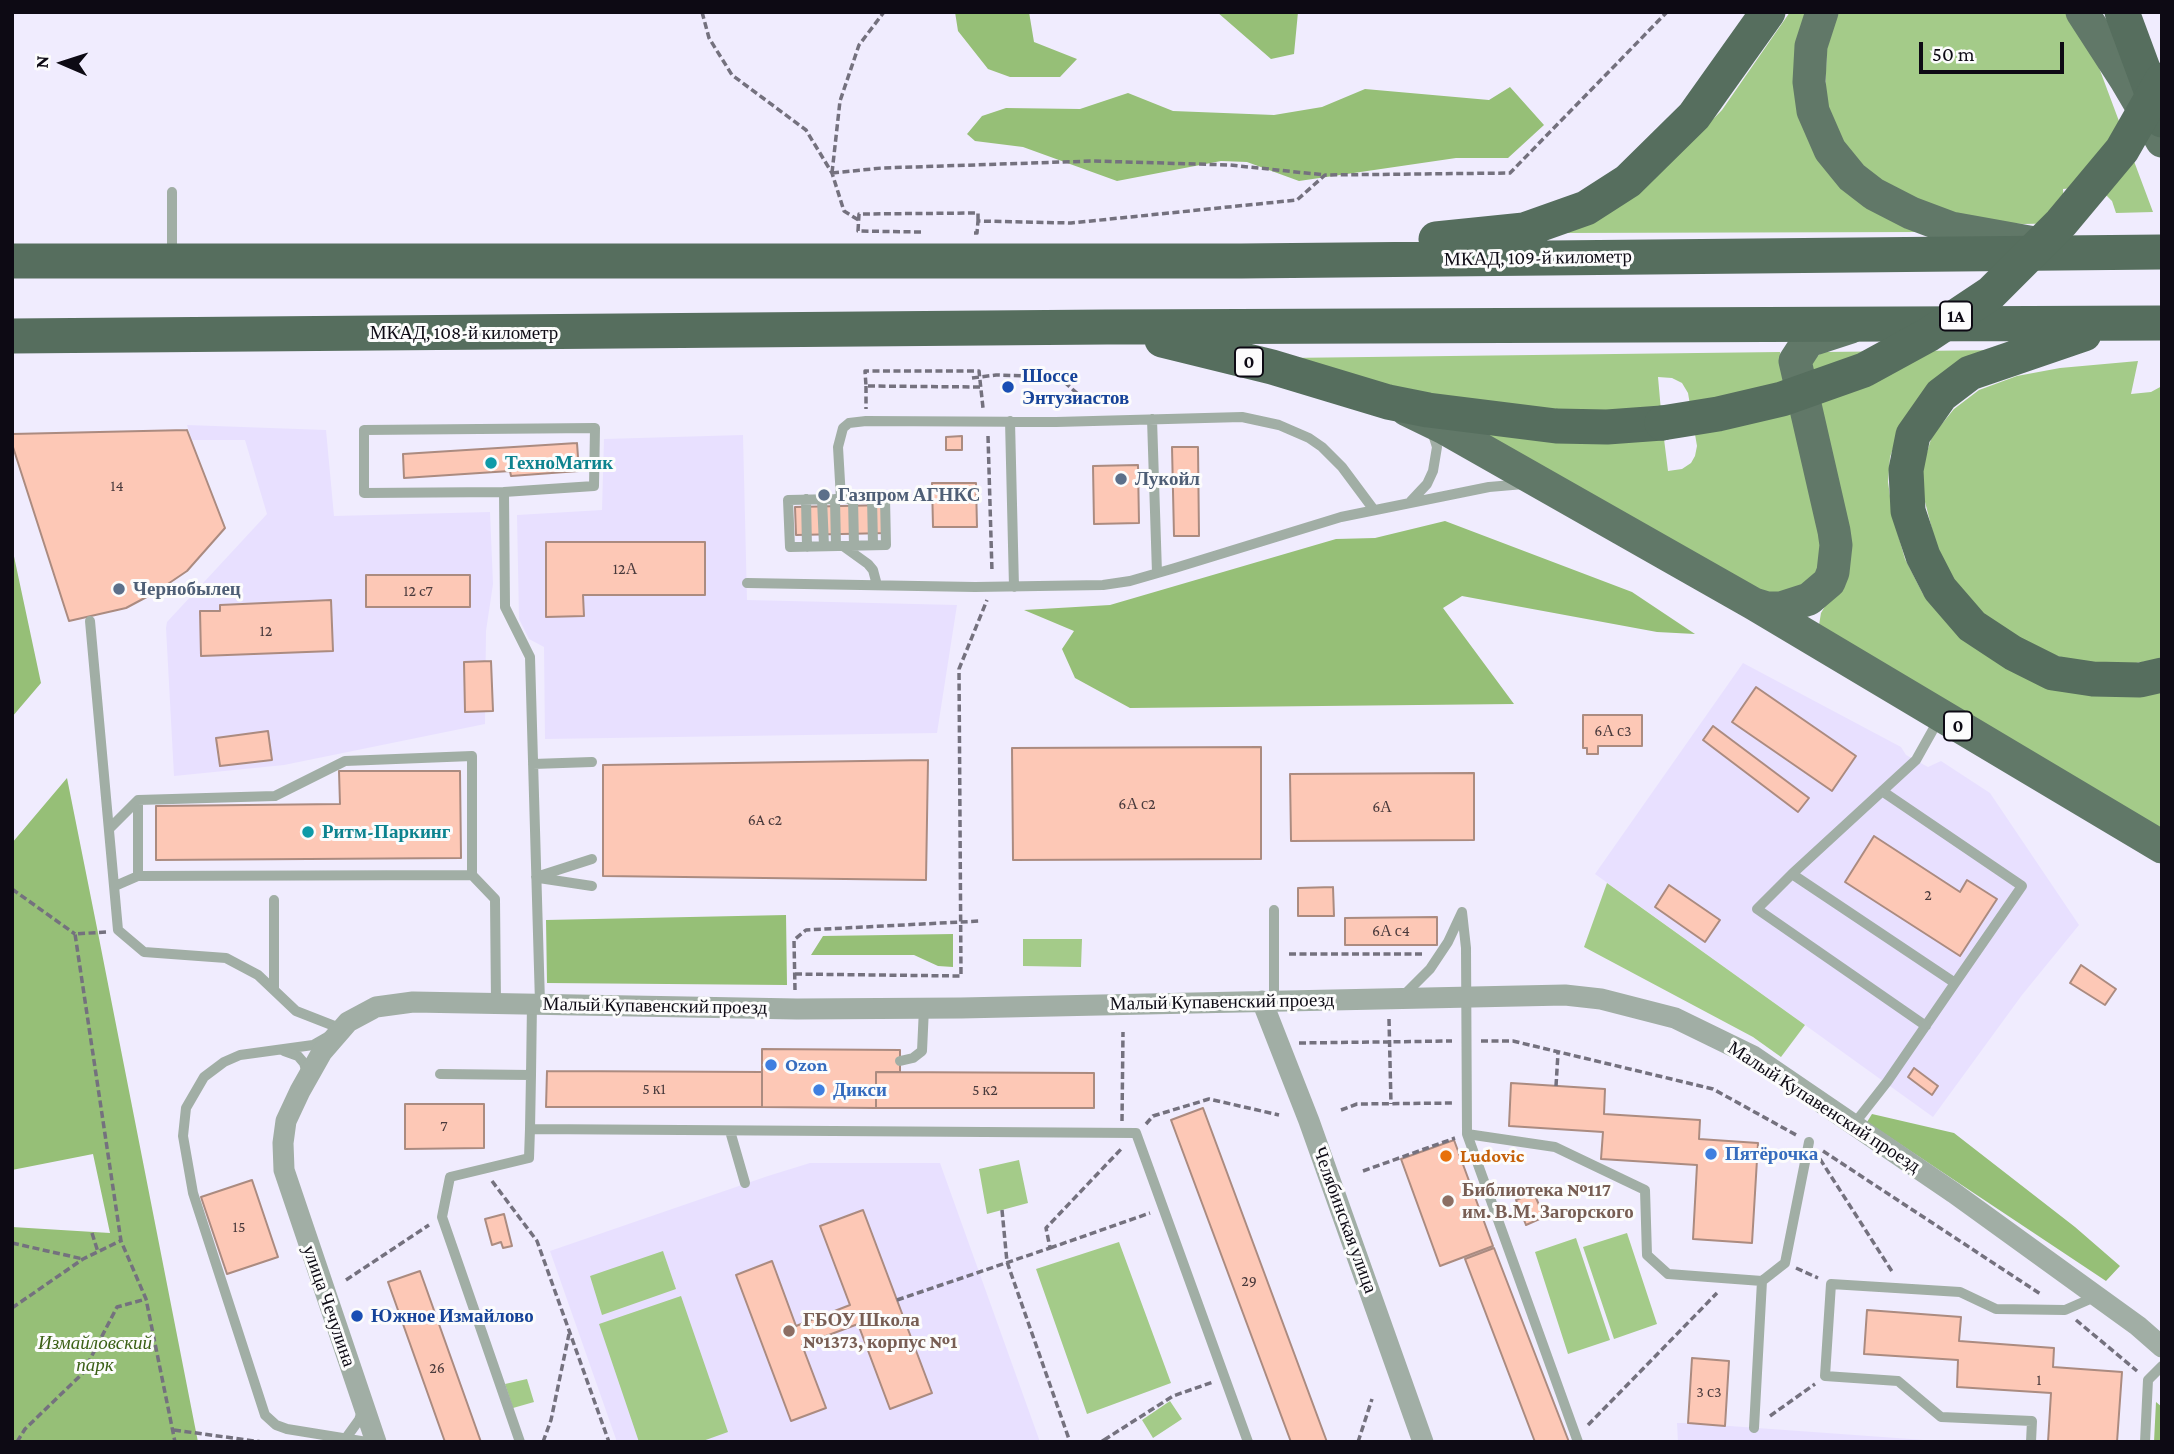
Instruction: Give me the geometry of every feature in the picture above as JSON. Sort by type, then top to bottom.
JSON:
[{"type":"highway","points":[[1241,261],[1524,230],[1586,208],[1628,180],[1695,116],[1768,12]]},
{"type":"highway","points":[[2122,12],[2162,120]]},
{"type":"highway","name":"1A","points":[[1388,402],[1473,417],[1556,426],[1607,427],[1662,423],[1718,414],[1782,399],[1864,370],[1928,335],[1991,293],[2061,223],[2122,150],[2162,80]]},
{"type":"highway","points":[[12,261],[172,261],[919,246]]},
{"type":"highway","name":"МКАД, 109-й километр","points":[[919,246],[1241,261],[2162,252]]},
{"type":"highway","points":[[1107,327],[2139,324]]},
{"type":"highway","points":[[2139,324],[2020,355],[1970,373],[1941,395],[1913,435],[1906,470],[1908,511],[1923,556],[1940,589],[1972,626],[2012,653],[2053,673],[2093,679],[2140,680],[2162,675]]},
{"type":"highway","name":"МКАД, 108-й километр","points":[[12,336],[1107,327]]},
{"type":"highway","name":"0","points":[[1107,327],[1272,367],[1388,402]]},
{"type":"main road","points":[[1822,12],[1811,46],[1809,82],[1813,111],[1830,150],[1852,177],[1874,194],[1911,213],[1951,228],[2098,252]]},
{"type":"main road","points":[[2082,12],[2162,141]]},
{"type":"main road","points":[[1754,604],[1781,608],[1809,599],[1829,582],[1833,572],[1836,552],[1834,531],[1795,361],[1808,341],[1858,324]]},
{"type":"main road","name":"0","points":[[1388,402],[1540,483],[1754,604],[2162,847]]},
{"type":"street","name":"Малый Купавенский проезд","points":[[284,1170],[283,1143],[286,1121],[322,1052],[348,1022],[376,1007],[413,1002],[797,1009],[924,1008],[1565,995],[1601,999],[1675,1018],[1753,1056],[1954,1194],[2138,1326],[2162,1347]]},
{"type":"street","name":"Челябинская улица","points":[[1268,1000],[1279,1044],[1317,1142],[1418,1440]]},
{"type":"street","name":"улица Чечулина","points":[[284,1170],[376,1442]]},
{"type":"lane","points":[[172,192],[172,261]]},
{"type":"lane","points":[[877,585],[873,570],[868,564],[844,546],[838,499],[839,436],[849,424],[866,421],[1102,421],[1242,417],[1279,425],[1309,438],[1332,456],[1374,510]]},
{"type":"lane","points":[[1409,503],[1427,484],[1436,459],[1437,447],[1433,433],[1420,417]]},
{"type":"lane","points":[[1152,419],[1157,573]]},
{"type":"lane","points":[[1010,421],[1014,587]]},
{"type":"lane","points":[[595,428],[594,486],[504,492],[364,493],[364,430],[595,428]]},
{"type":"lane","points":[[747,583],[992,587],[1103,585],[1130,581],[1341,517],[1489,487],[1540,483]]},
{"type":"lane","points":[[504,492],[505,607],[530,657]]},
{"type":"lane","points":[[844,546],[853,498]]},
{"type":"lane","points":[[872,498],[873,545],[790,547],[788,500],[838,499],[872,498]]},
{"type":"lane","points":[[806,499],[807,547]]},
{"type":"lane","points":[[822,499],[824,547]]},
{"type":"lane","points":[[90,621],[118,930],[145,952],[226,958],[258,975],[296,1011],[342,1029]]},
{"type":"lane","points":[[520,1442],[442,1217],[450,1177],[529,1158],[536,1003],[536,877],[529,639]]},
{"type":"lane","points":[[1926,1026],[1757,909],[1916,760],[1941,716]]},
{"type":"lane","points":[[109,829],[138,800],[275,796],[345,761],[472,756],[472,875],[495,899],[496,1003]]},
{"type":"lane","points":[[533,764],[592,762]]},
{"type":"lane","points":[[1854,1124],[1888,1082],[2022,886],[1882,791]]},
{"type":"lane","points":[[138,800],[138,876]]},
{"type":"lane","points":[[536,877],[592,859]]},
{"type":"lane","points":[[1792,874],[1955,983]]},
{"type":"lane","points":[[115,886],[138,876],[472,875]]},
{"type":"lane","points":[[536,877],[593,886]]},
{"type":"lane","points":[[274,900],[274,990]]},
{"type":"lane","points":[[1268,1000],[1274,910]]},
{"type":"lane","points":[[1401,998],[1430,969],[1448,942],[1462,912],[1466,948],[1467,1134],[1577,1439]]},
{"type":"lane","points":[[900,1060],[913,1058],[922,1051],[924,1008]]},
{"type":"lane","points":[[342,1029],[313,1045],[240,1055],[224,1062],[204,1077],[186,1108],[183,1136],[193,1193],[265,1415],[276,1425],[287,1429],[367,1442]]},
{"type":"lane","points":[[280,1050],[298,1056],[304,1063],[306,1070],[300,1091]]},
{"type":"lane","points":[[440,1074],[531,1075]]},
{"type":"lane","points":[[530,1129],[1136,1133],[1248,1442]]},
{"type":"lane","points":[[730,1130],[745,1184]]},
{"type":"lane","points":[[1467,1134],[1555,1147],[1645,1190],[1647,1255],[1668,1274],[1762,1281],[1785,1263],[1809,1142]]},
{"type":"lane","points":[[1755,1428],[1762,1281]]},
{"type":"lane","points":[[2031,1442],[2032,1421],[1941,1417],[1898,1381],[1825,1377],[1831,1284],[1960,1292],[1996,1309],[2065,1310],[2097,1296]]},
{"type":"lane","points":[[2145,1442],[2148,1381],[2162,1366]]},
{"type":"lane","points":[[346,1438],[359,1420],[363,1408]]},
{"type":"path","points":[[702,12],[709,38],[732,75],[806,130],[832,173],[844,211],[860,221]]},
{"type":"path","points":[[832,173],[840,101],[859,45],[884,12]]},
{"type":"path","points":[[832,173],[882,168],[1093,161],[1230,166],[1325,175],[1510,173],[1667,12]]},
{"type":"path","points":[[978,221],[1071,223],[1297,200],[1325,175]]},
{"type":"path","points":[[919,246],[858,231],[859,214],[978,213],[976,233],[963,233]]},
{"type":"path","points":[[795,974],[961,976],[959,669],[992,587],[988,439],[979,371],[865,371],[866,421]]},
{"type":"path","points":[[972,378],[996,375],[1059,377],[1085,399],[1102,421]]},
{"type":"path","points":[[866,386],[980,387]]},
{"type":"path","points":[[12,889],[75,934],[118,930]]},
{"type":"path","points":[[796,995],[793,940],[806,930],[980,921]]},
{"type":"path","points":[[75,934],[121,1241],[146,1298],[175,1442]]},
{"type":"path","points":[[1273,954],[1420,954]]},
{"type":"path","points":[[1122,1133],[1123,1032]]},
{"type":"path","points":[[1279,1044],[1513,1041],[1713,1089],[1809,1142],[2065,1310],[2148,1381]]},
{"type":"path","points":[[1556,1086],[1558,1052]]},
{"type":"path","points":[[1050,1248],[1046,1227],[1153,1116],[1209,1099],[1279,1115]]},
{"type":"path","points":[[1342,1110],[1357,1104],[1467,1103]]},
{"type":"path","points":[[1363,1171],[1467,1134]]},
{"type":"path","points":[[1809,1142],[1903,1289]]},
{"type":"path","points":[[483,1170],[537,1241],[609,1442]]},
{"type":"path","points":[[897,1300],[1164,1208]]},
{"type":"path","points":[[1002,1210],[1007,1262],[1070,1442]]},
{"type":"path","points":[[346,1280],[442,1217]]},
{"type":"path","points":[[92,1233],[98,1252]]},
{"type":"path","points":[[12,1308],[83,1259],[121,1241]]},
{"type":"path","points":[[12,1243],[83,1259]]},
{"type":"path","points":[[1785,1263],[1831,1284]]},
{"type":"path","points":[[1577,1439],[1731,1279]]},
{"type":"path","points":[[17,1442],[25,1429],[83,1373],[117,1307],[146,1298]]},
{"type":"path","points":[[543,1442],[551,1420],[570,1332]]},
{"type":"path","points":[[1104,1441],[1173,1396],[1225,1377]]},
{"type":"path","points":[[1755,1428],[1825,1377]]},
{"type":"path","points":[[1358,1442],[1372,1399]]},
{"type":"path","points":[[173,1430],[262,1442]]},
{"type":"shaded area","points":[[187,425],[326,430],[334,516],[490,512],[493,584],[486,631],[485,724],[284,765],[174,776],[167,622],[267,514],[245,440],[192,440]]},
{"type":"shaded area","points":[[743,435],[747,600],[957,605],[937,733],[545,739],[544,647],[529,639],[519,619],[517,515],[602,510],[604,439]]},
{"type":"shaded area","points":[[1743,663],[1901,747],[1906,755],[1928,767],[1941,761],[1990,793],[2079,925],[2022,995],[1933,1117],[1595,874]]},
{"type":"shaded area","name":"ГБОУ Школа №1373, корпус №1","points":[[810,1163],[940,1163],[1040,1442],[617,1442],[550,1251]]},
{"type":"shaded area","points":[[1677,1423],[1688,1423],[1952,1442],[1678,1442]]},
{"type":"green space","points":[[955,12],[1029,12],[1034,42],[1077,59],[1060,77],[1010,77],[988,69],[958,31]]},
{"type":"green space","points":[[1217,12],[1298,12],[1294,54],[1271,59]]},
{"type":"green space","points":[[1790,12],[1812,12],[1797,90],[1921,232],[1557,233],[1692,141],[1722,110]]},
{"type":"green space","points":[[1834,12],[2070,12],[2092,49],[2153,212],[2116,213],[2112,201],[2102,191],[2084,187],[2063,189],[2065,223],[1968,221],[1875,186],[1824,115],[1828,26]]},
{"type":"green space","points":[[1510,87],[1544,125],[1508,158],[1456,158],[1299,181],[1247,162],[1221,161],[1117,181],[1023,147],[975,141],[967,134],[982,116],[1006,108],[1080,109],[1128,93],[1173,111],[1274,115],[1322,107],[1365,89],[1489,100]]},
{"type":"green space","points":[[2003,350],[1899,431],[1890,457],[1888,482],[1893,517],[1905,559],[1923,594],[1948,623],[2162,692],[2162,839],[1818,631],[1821,613],[1839,583],[1808,361],[1824,352]]},
{"type":"green space","points":[[1780,352],[1827,534],[1820,578],[1776,599],[1485,434],[1664,439],[1668,471],[1682,469],[1691,463],[1697,446],[1688,393],[1682,383],[1672,378],[1658,377],[1661,411],[1559,413],[1387,387],[1286,358]]},
{"type":"green space","points":[[2138,361],[2131,394],[2151,392],[2162,386],[2162,659],[2116,666],[2078,662],[2044,652],[2007,632],[1972,605],[1950,575],[1935,541],[1923,494],[1923,465],[1932,436],[1954,409],[1979,390],[2017,376],[2060,368]]},
{"type":"green space","points":[[1445,521],[1632,592],[1695,634],[1657,632],[1462,596],[1443,608],[1514,704],[1130,708],[1075,678],[1062,649],[1074,631],[1024,610],[1110,605],[1336,539],[1375,538]]},
{"type":"green space","points":[[12,547],[41,683],[12,717]]},
{"type":"green space","name":"Измайловский парк","points":[[67,778],[198,1442],[12,1442],[12,1227],[110,1233],[93,1154],[12,1170],[12,843]]},
{"type":"green space","points":[[1607,883],[1805,1025],[1781,1057],[1753,1037],[1584,947]]},
{"type":"green space","points":[[786,915],[787,985],[547,983],[546,920]]},
{"type":"green space","points":[[953,934],[953,967],[938,966],[914,955],[811,955],[823,936]]},
{"type":"green space","points":[[1023,939],[1082,939],[1081,967],[1023,966]]},
{"type":"green space","points":[[1872,1114],[1954,1133],[2075,1227],[2120,1266],[2106,1281],[1867,1122]]},
{"type":"green space","points":[[1019,1160],[1028,1203],[987,1214],[979,1169]]},
{"type":"green space","points":[[1627,1233],[1657,1324],[1614,1339],[1583,1247]]},
{"type":"green space","points":[[1576,1238],[1610,1340],[1568,1354],[1535,1252]]},
{"type":"green space","points":[[1119,1242],[1171,1383],[1087,1414],[1036,1269]]},
{"type":"green space","points":[[663,1251],[676,1289],[602,1315],[590,1276]]},
{"type":"green space","points":[[681,1296],[728,1432],[700,1442],[639,1442],[599,1324]]},
{"type":"green space","points":[[527,1379],[534,1402],[513,1408],[505,1384]]},
{"type":"green space","points":[[1170,1401],[1182,1419],[1153,1438],[1142,1420]]},
{"type":"green space","points":[[2156,1402],[2162,1407],[2162,1442],[2154,1442]]},
{"type":"building","points":[[187,430],[225,528],[187,571],[156,592],[126,608],[69,621],[12,444],[12,434]]},
{"type":"building","points":[[962,436],[962,450],[946,450],[946,437]]},
{"type":"building","name":"ТехноМатик","points":[[577,443],[579,471],[511,476],[510,471],[404,478],[403,454]]},
{"type":"building","points":[[1172,447],[1198,447],[1199,536],[1174,536]]},
{"type":"building","points":[[1138,465],[1139,523],[1094,524],[1093,466]]},
{"type":"building","points":[[932,483],[976,483],[977,527],[933,527]]},
{"type":"building","points":[[888,505],[888,533],[796,535],[795,507]]},
{"type":"building","points":[[546,542],[705,542],[705,595],[583,595],[584,616],[546,617]]},
{"type":"building","points":[[366,575],[470,575],[470,607],[366,607]]},
{"type":"building","points":[[331,600],[333,651],[201,656],[200,611],[220,611],[220,605]]},
{"type":"building","points":[[491,661],[493,711],[465,712],[464,662]]},
{"type":"building","points":[[1756,687],[1856,756],[1832,791],[1732,722]]},
{"type":"building","points":[[1583,715],[1642,715],[1642,746],[1598,746],[1598,754],[1587,754],[1587,748],[1583,748]]},
{"type":"building","points":[[1713,726],[1809,798],[1798,812],[1703,740]]},
{"type":"building","points":[[268,731],[272,760],[220,766],[216,738]]},
{"type":"building","points":[[1261,747],[1261,859],[1013,860],[1012,748]]},
{"type":"building","points":[[928,760],[926,880],[603,876],[603,765]]},
{"type":"building","name":"Ритм-Паркинг","points":[[339,771],[460,771],[461,858],[156,860],[156,806],[340,804]]},
{"type":"building","points":[[1474,773],[1474,840],[1291,841],[1290,774]]},
{"type":"building","points":[[1874,836],[1960,892],[1967,880],[1997,899],[1960,956],[1845,882]]},
{"type":"building","points":[[1669,885],[1720,920],[1705,942],[1655,907]]},
{"type":"building","points":[[1333,887],[1334,916],[1298,916],[1298,888]]},
{"type":"building","points":[[1437,917],[1437,945],[1345,945],[1345,918]]},
{"type":"building","points":[[2081,965],[2116,989],[2105,1005],[2070,983]]},
{"type":"building","name":"Дикси","points":[[762,1049],[900,1050],[900,1072],[876,1072],[876,1108],[762,1107]]},
{"type":"building","points":[[1914,1068],[1938,1086],[1932,1095],[1908,1077]]},
{"type":"building","points":[[547,1071],[762,1072],[762,1107],[546,1107]]},
{"type":"building","points":[[876,1072],[1094,1073],[1094,1108],[876,1108]]},
{"type":"building","points":[[1511,1083],[1605,1089],[1604,1114],[1700,1120],[1699,1139],[1758,1143],[1752,1243],[1693,1239],[1697,1165],[1601,1159],[1603,1132],[1509,1126]]},
{"type":"building","points":[[405,1104],[484,1104],[484,1148],[405,1149]]},
{"type":"building","points":[[1203,1108],[1327,1442],[1291,1442],[1171,1120]]},
{"type":"building","points":[[1454,1140],[1493,1246],[1440,1266],[1401,1159]]},
{"type":"building","points":[[252,1180],[278,1257],[227,1274],[201,1197]]},
{"type":"building","points":[[1534,1193],[1544,1217],[1526,1225],[1516,1200]]},
{"type":"building","points":[[863,1210],[932,1393],[890,1409],[858,1324],[802,1345],[826,1408],[791,1421],[736,1275],[772,1261],[796,1326],[850,1305],[820,1226]]},
{"type":"building","points":[[504,1214],[512,1246],[503,1248],[501,1242],[492,1245],[485,1219]]},
{"type":"building","points":[[1494,1248],[1569,1442],[1535,1442],[1465,1259]]},
{"type":"building","points":[[420,1271],[481,1442],[445,1442],[388,1282]]},
{"type":"building","points":[[1867,1310],[1961,1317],[1959,1341],[2054,1348],[2053,1367],[2122,1372],[2117,1442],[2048,1442],[2051,1393],[1957,1387],[1958,1360],[1864,1354]]},
{"type":"building","points":[[1692,1358],[1729,1361],[1725,1426],[1688,1423]]},
{"type":"place","name":"Шоссе Энтузиастов","points":[[1008,387]]},
{"type":"place","name":"ТехноМатик","points":[[491,463]]},
{"type":"place","name":"Лукойл","points":[[1121,479]]},
{"type":"place","name":"Газпром АГНКС","points":[[824,495]]},
{"type":"place","name":"Чернобылец","points":[[119,589]]},
{"type":"place","name":"Ритм-Паркинг","points":[[308,832]]},
{"type":"place","name":"Ozon","points":[[771,1065]]},
{"type":"place","name":"Дикси","points":[[819,1090]]},
{"type":"place","name":"Пятёрочка","points":[[1711,1154]]},
{"type":"place","name":"Ludovic","points":[[1446,1156]]},
{"type":"place","name":"Библиотека №117 им. В.М. Загорского","points":[[1448,1201]]},
{"type":"place","name":"Южное Измайлово","points":[[357,1316]]},
{"type":"place","name":"ГБОУ Школа №1373, корпус №1","points":[[789,1331]]}]
